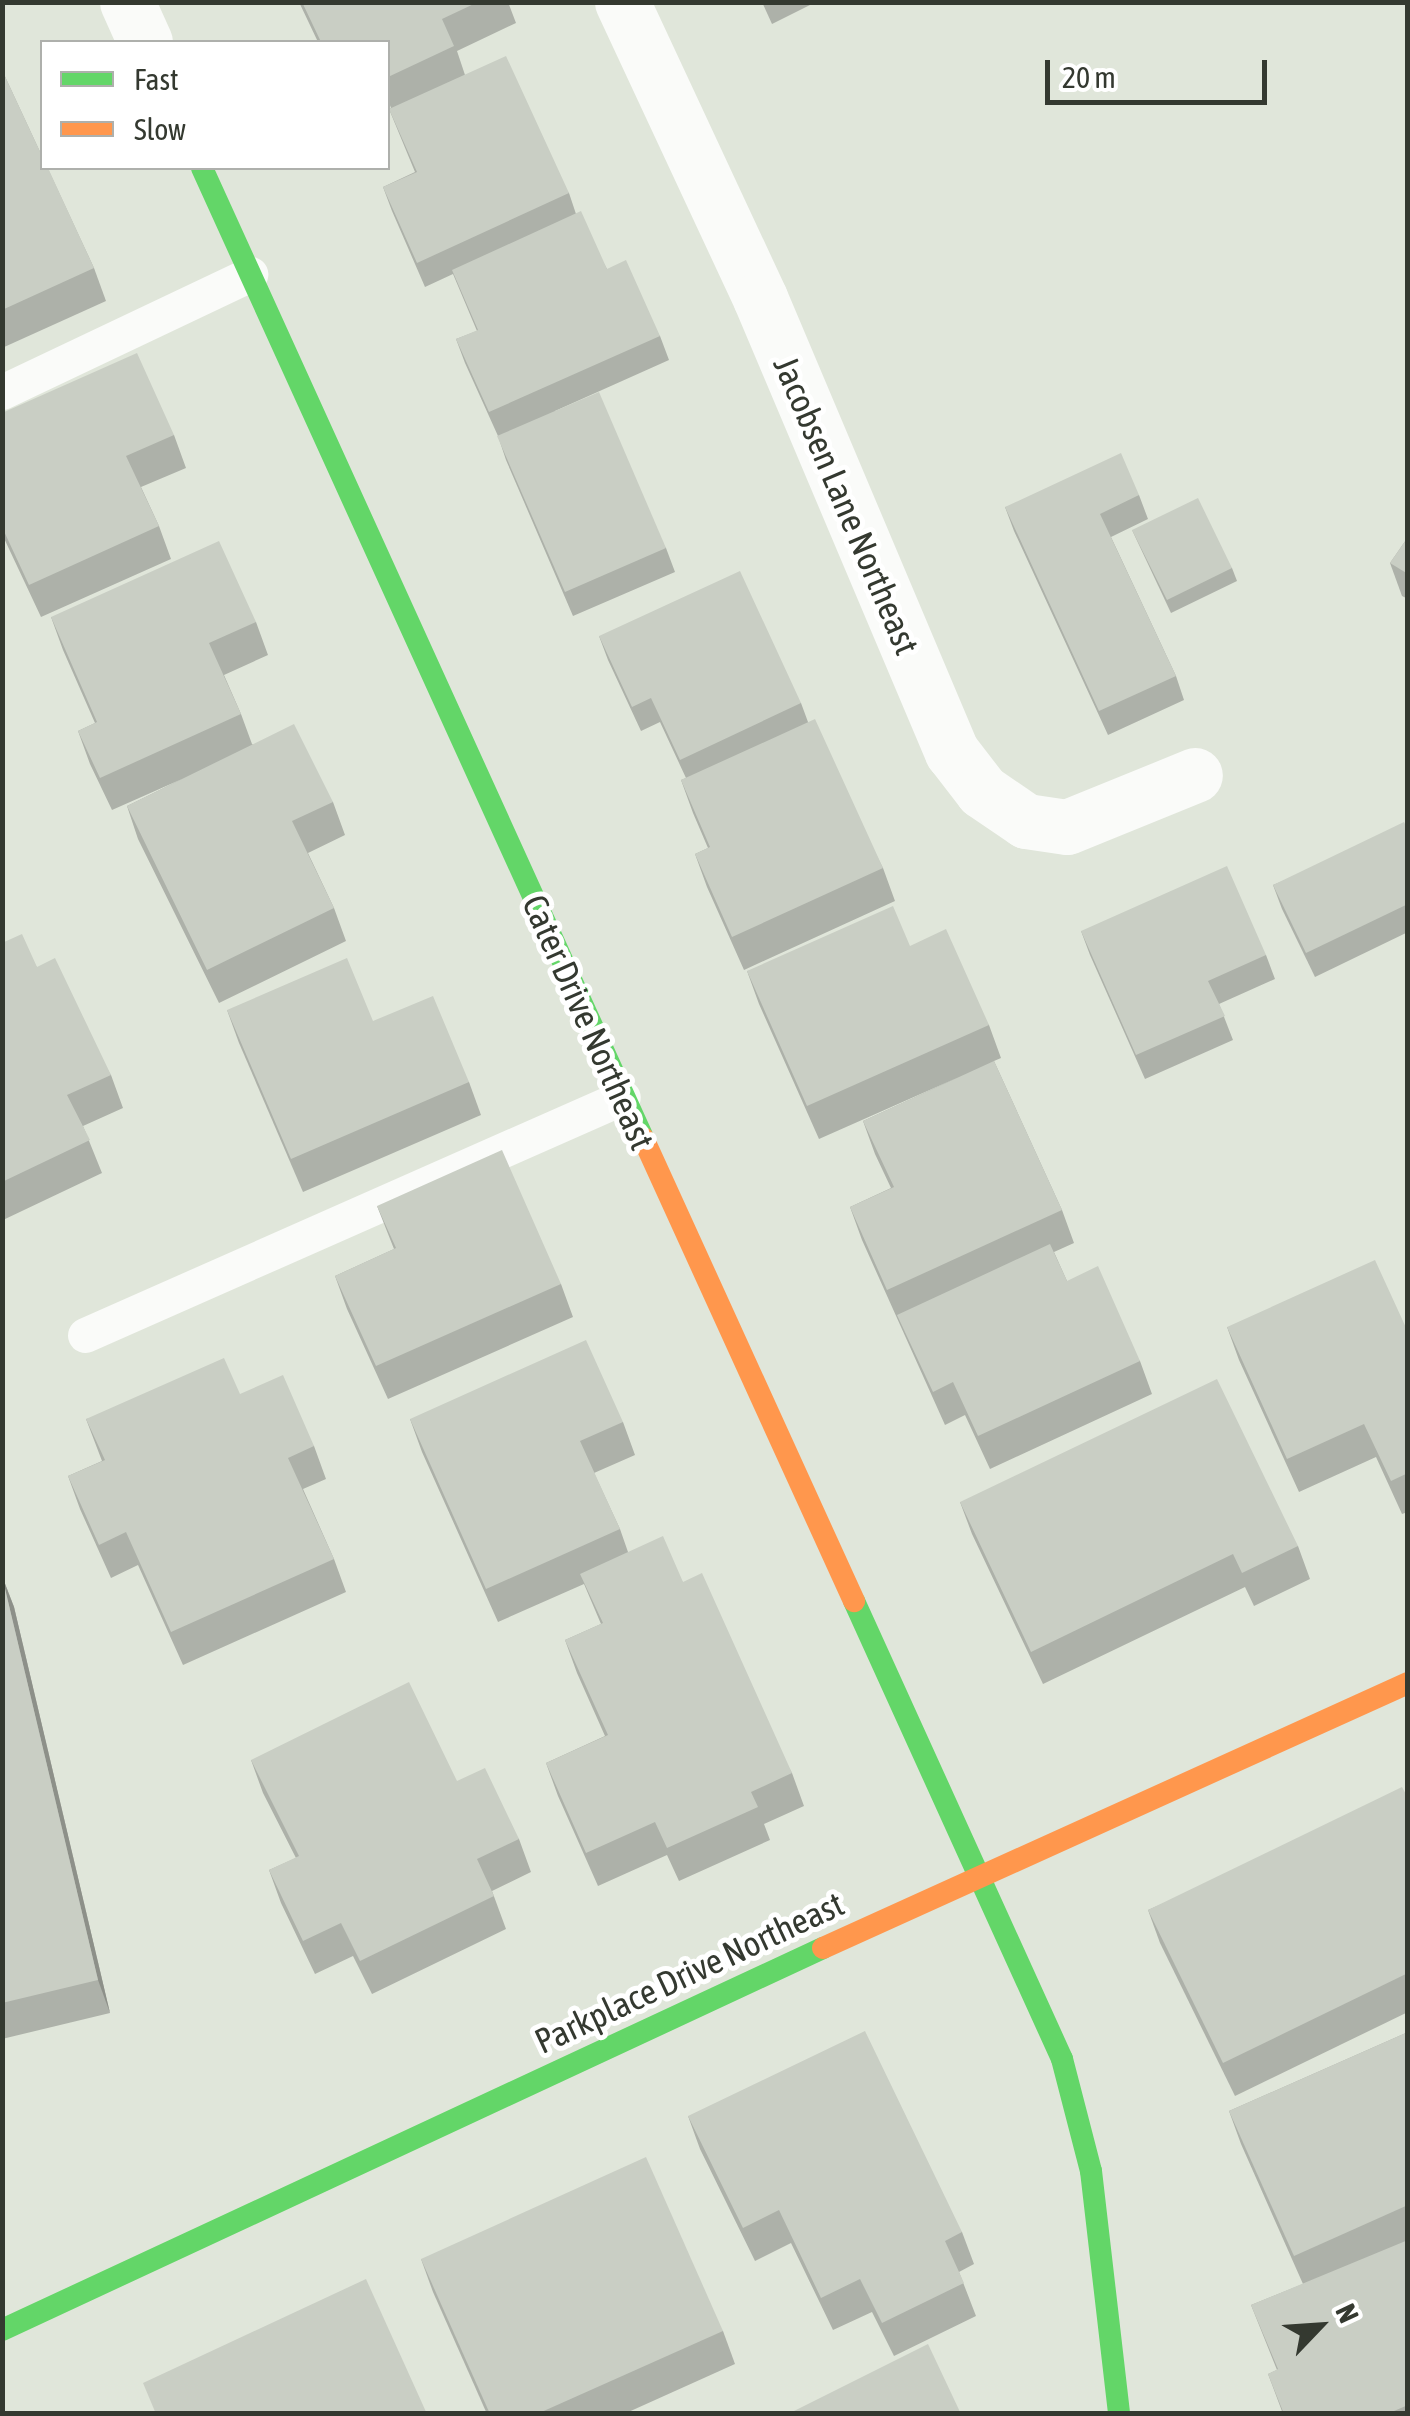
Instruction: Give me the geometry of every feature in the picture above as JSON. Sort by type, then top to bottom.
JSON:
[{"type":"street","points":[[127,2],[144,40]]},
{"type":"street","name":"Jacobsen Lane Northeast","points":[[622,2],[760,298],[952,752],[982,791],[1026,820],[1067,826],[1194,775]]},
{"type":"street","name":"Cater Drive Northeast","points":[[203,170],[1062,2059],[1090,2170],[1119,2414]]},
{"type":"street","name":"Parkplace Drive Northeast","points":[[2,2330],[976,1876],[1408,1683]]},
{"type":"lane","points":[[2,392],[250,274]]},
{"type":"lane","points":[[85,1335],[623,1097]]},
{"type":"building","points":[[302,2],[478,2],[442,19],[454,46],[390,76],[390,40],[320,40]]},
{"type":"building","points":[[506,56],[569,193],[417,263],[383,187],[417,172],[390,109]]},
{"type":"building","points":[[2,70],[40,152],[40,170],[49,170],[94,268],[2,310]]},
{"type":"building","points":[[581,211],[607,269],[626,260],[660,336],[489,412],[456,339],[478,330],[452,270]]},
{"type":"building","points":[[137,353],[174,435],[126,456],[159,526],[29,585],[2,527],[2,413]]},
{"type":"building","points":[[599,392],[666,548],[565,592],[497,436]]},
{"type":"building","points":[[1121,453],[1139,495],[1100,514],[1176,676],[1099,711],[1005,507]]},
{"type":"building","points":[[1198,498],[1232,568],[1167,600],[1132,530]]},
{"type":"building","points":[[1408,537],[1408,574],[1390,563]]},
{"type":"building","points":[[219,541],[256,622],[209,643],[241,714],[100,778],[78,731],[97,722],[51,617]]},
{"type":"building","points":[[740,571],[801,703],[680,760],[651,698],[632,707],[599,636]]},
{"type":"building","points":[[815,719],[883,868],[732,937],[695,854],[710,847],[681,780]]},
{"type":"building","points":[[294,724],[333,802],[292,821],[334,908],[207,970],[127,806]]},
{"type":"building","points":[[1404,822],[1408,830],[1408,904],[1306,953],[1273,885]]},
{"type":"building","points":[[1227,866],[1266,955],[1208,981],[1225,1016],[1136,1055],[1081,931]]},
{"type":"building","points":[[893,906],[910,946],[946,929],[989,1025],[807,1106],[747,971]]},
{"type":"building","points":[[22,934],[37,967],[55,958],[111,1075],[67,1095],[90,1140],[2,1182],[2,943]]},
{"type":"building","points":[[347,958],[373,1021],[433,996],[469,1082],[291,1159],[227,1010]]},
{"type":"building","points":[[994,1061],[1062,1210],[887,1290],[850,1207],[894,1187],[863,1121]]},
{"type":"building","points":[[502,1150],[561,1284],[376,1366],[335,1276],[396,1248],[377,1206]]},
{"type":"building","points":[[1050,1244],[1067,1281],[1098,1266],[1140,1361],[978,1436],[953,1382],[933,1392],[897,1315]]},
{"type":"building","points":[[1375,1260],[1408,1332],[1408,1473],[1391,1481],[1364,1424],[1287,1459],[1227,1327]]},
{"type":"building","points":[[586,1340],[623,1422],[580,1441],[620,1529],[486,1589],[410,1419]]},
{"type":"building","points":[[224,1358],[240,1394],[283,1375],[314,1446],[288,1458],[334,1559],[171,1632],[126,1532],[99,1545],[68,1476],[105,1460],[86,1419]]},
{"type":"building","points":[[1217,1379],[1298,1546],[1242,1573],[1233,1554],[1031,1652],[960,1502]]},
{"type":"building","points":[[663,1536],[683,1582],[702,1573],[792,1773],[751,1792],[758,1807],[667,1848],[655,1822],[586,1853],[546,1763],[608,1735],[565,1640],[603,1623],[580,1574]]},
{"type":"building","points":[[2,1576],[98,1980],[2,2003]]},
{"type":"building","points":[[409,1682],[457,1781],[485,1768],[519,1839],[477,1859],[494,1896],[360,1961],[341,1923],[303,1941],[269,1870],[299,1856],[251,1760]]},
{"type":"building","points":[[1402,1787],[1408,1798],[1408,1973],[1223,2063],[1148,1910]]},
{"type":"building","points":[[865,2031],[962,2232],[945,2241],[964,2283],[882,2323],[860,2279],[821,2298],[779,2210],[743,2228],[688,2116]]},
{"type":"building","points":[[1408,2032],[1408,2205],[1294,2256],[1229,2111]]},
{"type":"building","points":[[646,2157],[723,2331],[537,2414],[490,2414],[421,2259]]},
{"type":"building","points":[[1408,2240],[1408,2405],[1387,2414],[1284,2414],[1268,2374],[1278,2369],[1251,2305]]},
{"type":"building","points":[[366,2279],[427,2414],[156,2414],[143,2383]]},
{"type":"building","points":[[928,2344],[961,2414],[788,2414]]},
{"type":"traffic: fast","points":[[203,170],[643,1138]]},
{"type":"traffic: fast","points":[[854,1601],[1062,2059],[1091,2171],[1119,2414]]},
{"type":"traffic: fast","points":[[2,2330],[823,1948]]},
{"type":"traffic: slow","points":[[643,1138],[854,1601]]},
{"type":"traffic: slow","points":[[823,1948],[1408,1683]]}]
